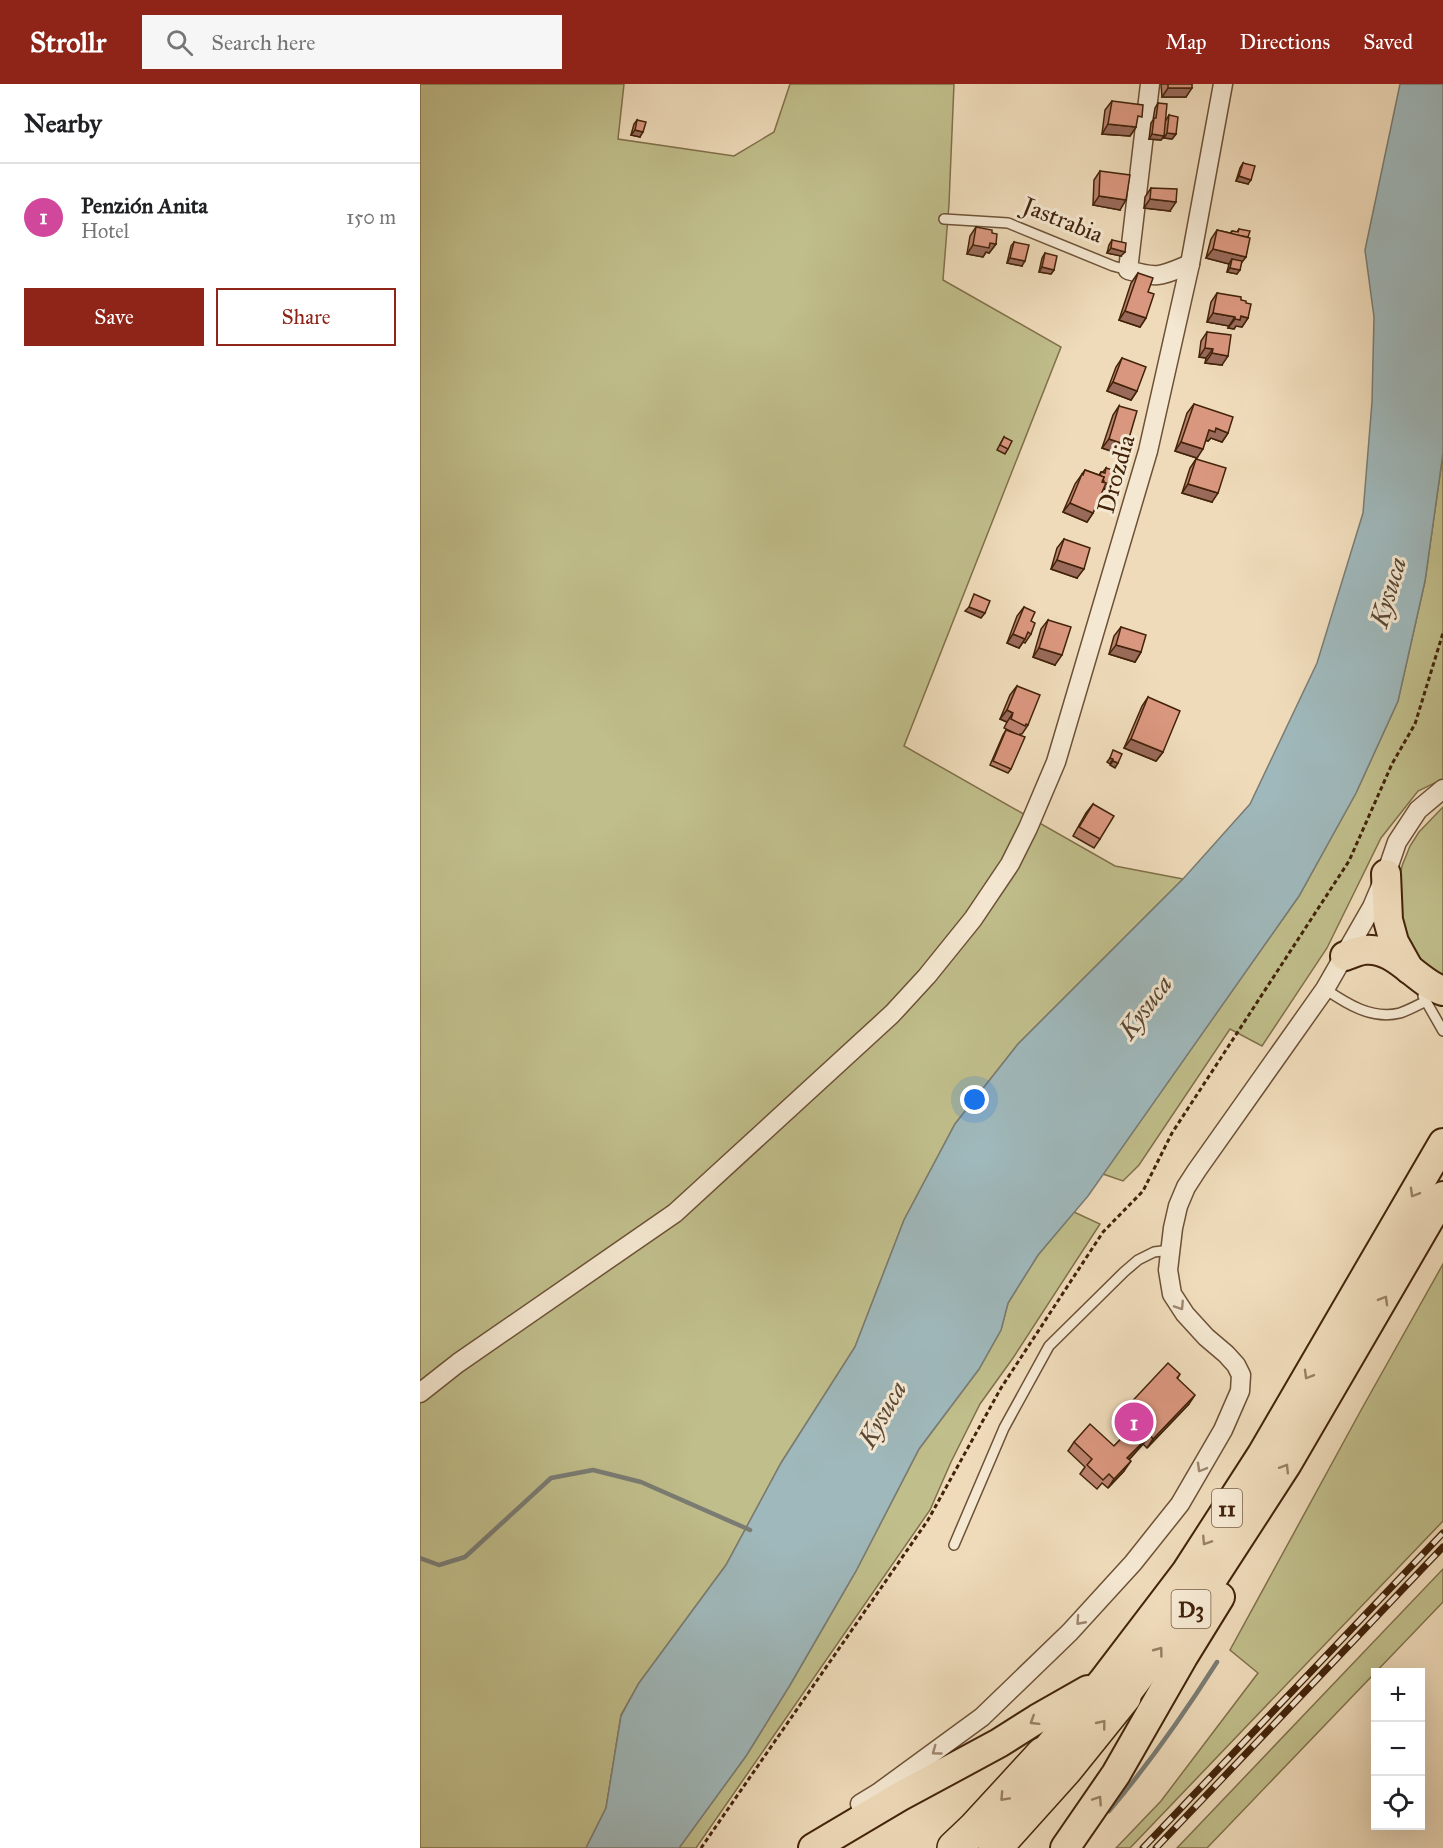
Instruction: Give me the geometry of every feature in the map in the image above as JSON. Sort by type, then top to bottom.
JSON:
[{"type":"highway","name":"D3","points":[[995,1848],[1066,1769],[1113,1689]]},
{"type":"highway","name":"D3","points":[[954,1848],[1043,1754]]},
{"type":"main road","points":[[1386,874],[1389,920],[1394,942],[1409,969]]},
{"type":"main road","points":[[1345,956],[1364,950],[1377,951],[1389,956],[1432,988],[1435,996]]},
{"type":"main road","name":"11","points":[[1113,1689],[1185,1572],[1262,1454],[1443,1143]]},
{"type":"main road","name":"11","points":[[1253,1517],[1293,1454],[1443,1196]]},
{"type":"main road","points":[[1065,1848],[1116,1774],[1183,1657],[1254,1543],[1253,1517]]},
{"type":"main road","name":"D3","points":[[1043,1754],[1113,1689],[1210,1583],[1253,1517]]},
{"type":"main road","points":[[813,1848],[889,1803],[999,1743],[1037,1719],[1113,1689]]},
{"type":"street","name":"Jastrabia","points":[[1150,84],[1128,270],[1154,277],[1190,264]]},
{"type":"street","name":"Drozdia","points":[[420,1393],[458,1363],[675,1213],[892,1014],[927,976],[973,919],[1010,864],[1056,762],[1148,451],[1190,264],[1223,84]]},
{"type":"street","points":[[798,1848],[807,1836],[878,1793],[982,1717],[1070,1632],[1133,1563],[1180,1504],[1222,1430],[1240,1391],[1240,1375],[1236,1365],[1185,1314],[1172,1294],[1168,1270],[1178,1206],[1186,1187],[1325,989],[1345,956],[1372,907],[1397,842],[1407,826],[1418,810],[1443,789]]},
{"type":"lane","name":"Jastrabia","points":[[944,219],[1008,223],[1128,270]]},
{"type":"lane","points":[[1325,989],[1353,1007],[1376,1014],[1399,1013],[1435,996],[1443,1031]]},
{"type":"lane","points":[[954,1545],[1004,1428],[1049,1346],[1138,1260],[1154,1252],[1170,1250]]},
{"type":"path","points":[[701,1848],[928,1520],[1001,1388],[1103,1232],[1143,1191],[1172,1133],[1349,861],[1392,764],[1415,724],[1443,633]]},
{"type":"shaded area","points":[[420,84],[624,84],[618,139],[734,156],[774,132],[790,84],[954,84],[943,280],[1061,347],[904,746],[1115,866],[1183,879],[1018,1044],[955,1124],[904,1220],[855,1347],[781,1463],[726,1565],[639,1683],[621,1715],[606,1808],[586,1848],[420,1848]]},
{"type":"shaded area","points":[[1443,453],[1443,779],[1418,791],[1381,838],[1327,948],[1262,1046],[1230,1029],[1139,1165],[1123,1181],[1103,1174],[1299,896],[1356,793],[1398,701],[1425,581]]},
{"type":"shaded area","points":[[1443,807],[1443,981],[1427,976],[1401,936],[1396,894],[1402,866],[1410,846],[1419,832]]},
{"type":"shaded area","points":[[1074,1212],[1100,1224],[1013,1358],[980,1404],[930,1510],[696,1848],[679,1848],[746,1756],[856,1571],[919,1449],[979,1369],[1001,1330],[1008,1303],[1038,1255]]},
{"type":"shaded area","points":[[1443,1264],[1443,1521],[1130,1848],[1116,1848],[1161,1801],[1258,1673],[1230,1650]]},
{"type":"shaded area","points":[[1443,1569],[1443,1602],[1380,1668],[1371,1668],[1371,1677],[1207,1848],[1177,1848]]},
{"type":"water","name":"Kysuca","points":[[1400,84],[1443,84],[1443,453],[1425,581],[1398,701],[1356,793],[1299,896],[1088,1196],[1038,1255],[1008,1303],[1001,1330],[979,1369],[919,1449],[856,1571],[790,1685],[746,1756],[679,1848],[586,1848],[606,1808],[621,1716],[639,1683],[726,1565],[781,1463],[855,1347],[904,1220],[955,1124],[1018,1044],[1183,879],[1250,804],[1317,663],[1363,513],[1372,402],[1374,317],[1365,250]]},
{"type":"building","points":[[1168,84],[1192,84],[1192,88],[1168,88]]},
{"type":"building","points":[[1112,101],[1143,105],[1142,117],[1138,116],[1136,127],[1108,124]]},
{"type":"building","points":[[1158,103],[1167,104],[1164,136],[1152,134]]},
{"type":"building","points":[[1169,115],[1178,117],[1176,134],[1167,133]]},
{"type":"building","points":[[637,120],[646,122],[643,132],[635,130]]},
{"type":"building","points":[[1243,163],[1255,166],[1251,180],[1239,176]]},
{"type":"building","points":[[1100,171],[1130,175],[1126,200],[1099,196]]},
{"type":"building","points":[[1151,188],[1177,189],[1176,202],[1150,199]]},
{"type":"building","points":[[976,227],[992,230],[992,233],[997,234],[996,244],[990,243],[989,248],[973,245]]},
{"type":"building","points":[[1239,229],[1250,231],[1248,237],[1231,234],[1232,231],[1238,232]]},
{"type":"building","points":[[1217,230],[1250,238],[1246,257],[1213,249]]},
{"type":"building","points":[[1112,240],[1126,243],[1125,252],[1111,248]]},
{"type":"building","points":[[1014,242],[1029,245],[1025,261],[1010,258]]},
{"type":"building","points":[[1045,253],[1057,256],[1054,270],[1042,267]]},
{"type":"building","points":[[1232,259],[1242,261],[1240,270],[1230,268]]},
{"type":"building","points":[[1138,273],[1153,278],[1148,292],[1154,294],[1146,318],[1125,311]]},
{"type":"building","points":[[1217,293],[1241,297],[1241,300],[1251,304],[1248,318],[1241,316],[1240,320],[1213,313]]},
{"type":"building","points":[[1207,332],[1231,335],[1228,356],[1212,353],[1213,349],[1205,348]]},
{"type":"building","points":[[1122,358],[1146,367],[1137,391],[1113,382]]},
{"type":"building","points":[[1194,404],[1233,417],[1228,433],[1216,428],[1215,432],[1209,430],[1203,449],[1181,442]]},
{"type":"building","points":[[1119,406],[1137,411],[1127,445],[1109,439]]},
{"type":"building","points":[[1004,437],[1012,441],[1008,449],[1000,445]]},
{"type":"building","points":[[1196,459],[1226,468],[1218,493],[1188,484]]},
{"type":"building","points":[[1106,468],[1116,471],[1112,486],[1105,484],[1104,477],[1100,476],[1101,472],[1105,473]]},
{"type":"building","points":[[1085,470],[1104,477],[1102,482],[1106,483],[1093,513],[1070,503]]},
{"type":"building","points":[[1064,539],[1090,548],[1084,569],[1057,560]]},
{"type":"building","points":[[974,594],[990,601],[985,613],[969,607]]},
{"type":"building","points":[[1024,607],[1035,612],[1031,621],[1035,623],[1031,634],[1028,632],[1025,639],[1013,634]]},
{"type":"building","points":[[1048,620],[1071,627],[1062,655],[1039,648]]},
{"type":"building","points":[[1121,627],[1146,635],[1141,652],[1116,645]]},
{"type":"building","points":[[1017,686],[1040,695],[1028,725],[1025,726],[1011,719],[1013,713],[1007,710]]},
{"type":"building","points":[[1148,697],[1180,711],[1163,752],[1131,739]]},
{"type":"building","points":[[1006,730],[1025,737],[1011,769],[993,761]]},
{"type":"building","points":[[1113,750],[1122,754],[1118,763],[1110,758]]},
{"type":"building","points":[[1093,804],[1114,816],[1100,839],[1079,827]]},
{"type":"building","points":[[1168,1363],[1180,1374],[1177,1378],[1195,1395],[1153,1439],[1150,1435],[1127,1458],[1131,1461],[1114,1479],[1109,1474],[1103,1480],[1087,1465],[1092,1459],[1074,1442],[1090,1424],[1114,1446],[1137,1422],[1124,1410]]},
{"type":"waterway","points":[[420,1558],[439,1565],[465,1557],[551,1478],[593,1470],[641,1482],[750,1530]]},
{"type":"waterway","points":[[1109,1811],[1166,1738],[1217,1662]]},
{"type":"railway","points":[[1143,1848],[1443,1533]]},
{"type":"railway","points":[[1156,1848],[1443,1547]]},
{"type":"place","name":"Penzión Anita","points":[[1134,1422]]}]
